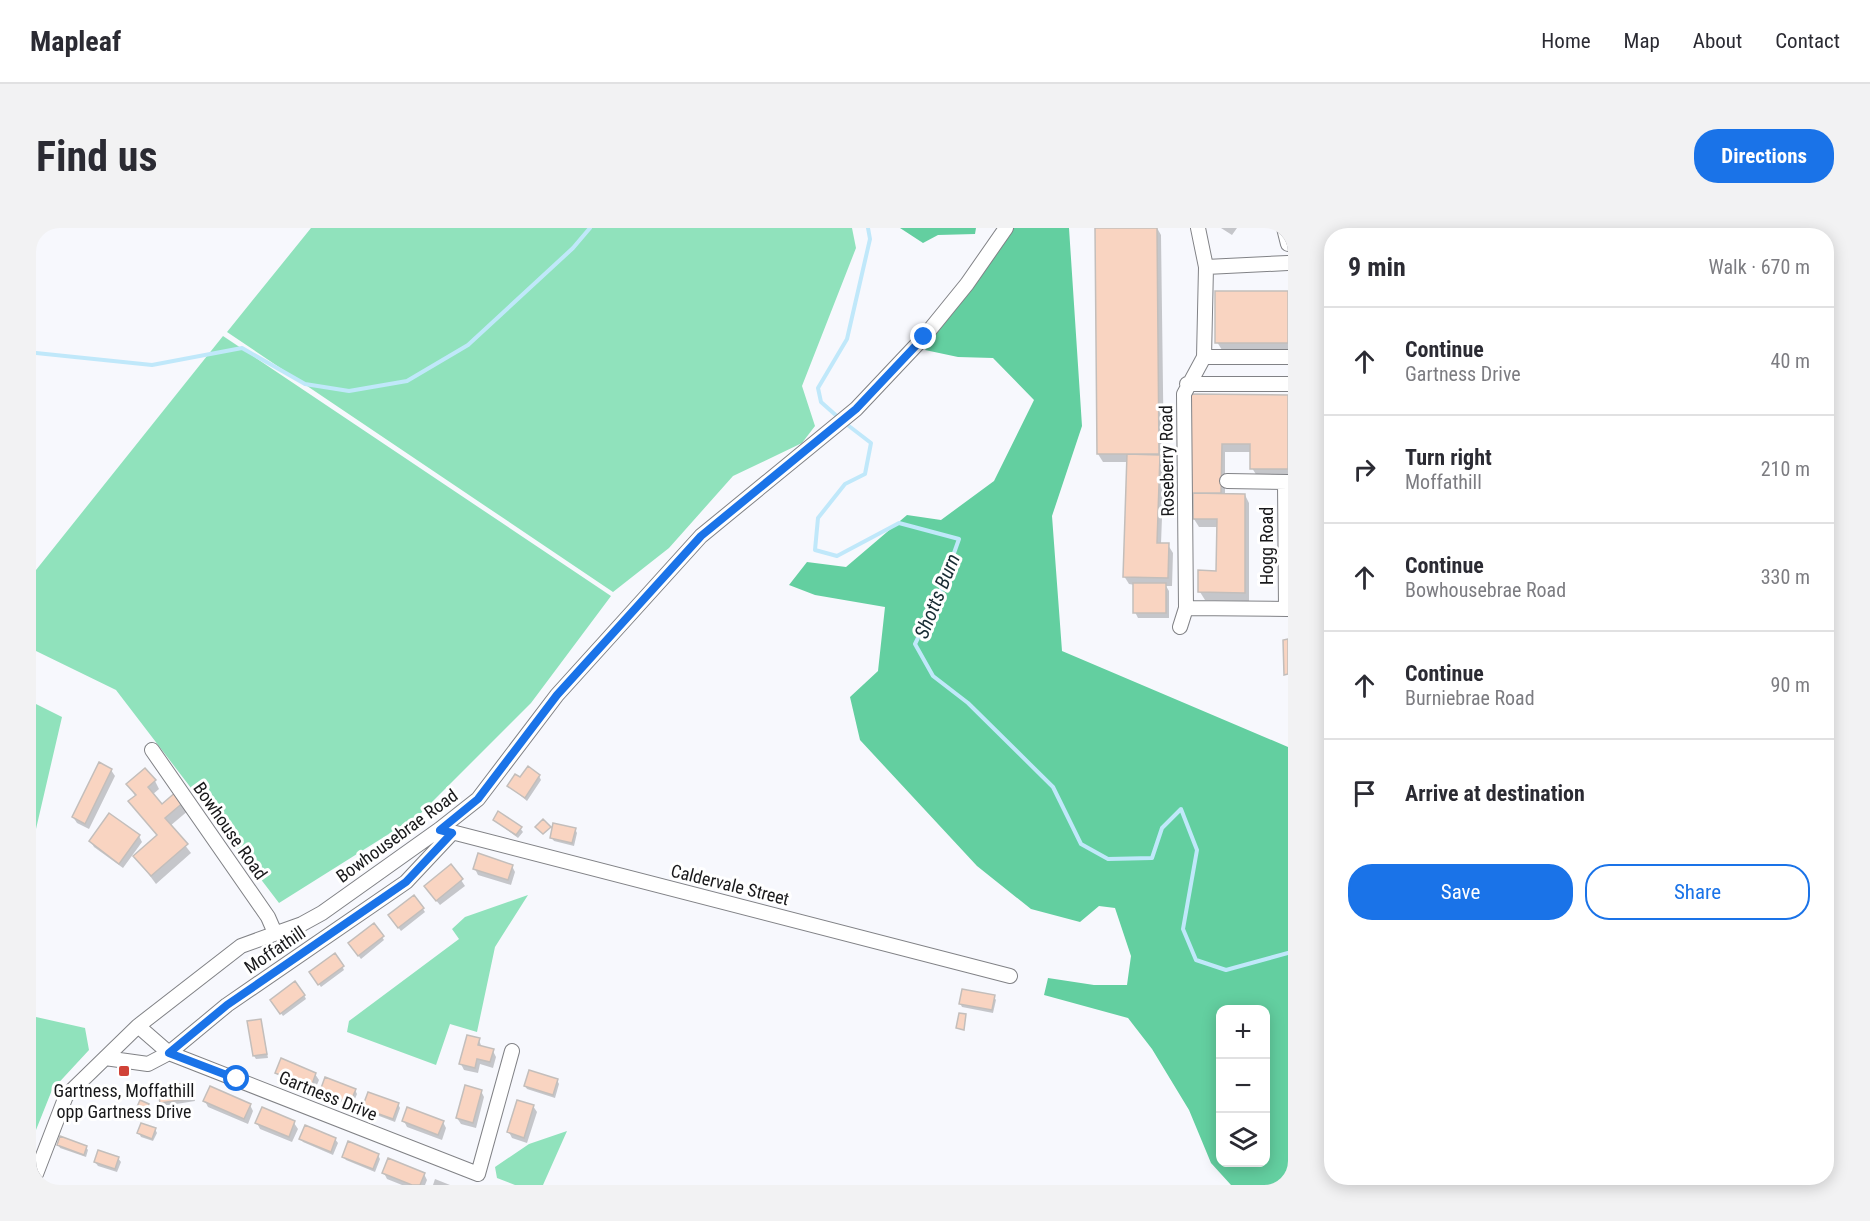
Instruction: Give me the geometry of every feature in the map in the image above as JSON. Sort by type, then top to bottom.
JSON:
[{"type":"street","name":"Bowhousebrae Road","points":[[36,1174],[66,1096],[138,1026],[241,946],[302,924],[322,913],[446,831],[478,799],[557,695],[701,536],[856,409],[924,337],[967,284],[1006,228]]},
{"type":"street","points":[[1198,228],[1206,267],[1204,357],[1288,357]]},
{"type":"street","points":[[1284,228],[1288,244]]},
{"type":"street","points":[[1206,267],[1288,263]]},
{"type":"street","name":"Roseberry Road","points":[[1180,627],[1186,608],[1184,394],[1187,384],[1204,357]]},
{"type":"street","points":[[1187,384],[1288,384]]},
{"type":"street","points":[[1227,481],[1286,482]]},
{"type":"street","name":"Hogg Road","points":[[1286,482],[1287,609]]},
{"type":"street","points":[[1186,608],[1287,609]]},
{"type":"street","name":"Bowhouse Road","points":[[152,750],[268,917],[275,933]]},
{"type":"street","name":"Caldervale Street","points":[[446,831],[1010,976]]},
{"type":"street","name":"Moffathill","points":[[105,1058],[148,1064],[169,1053],[227,1005],[406,882],[446,831]]},
{"type":"street","name":"Gartness Drive","points":[[138,1026],[169,1053],[478,1174],[512,1051]]},
{"type":"green space","points":[[311,228],[852,228],[856,248],[802,386],[815,426],[802,443],[733,476],[669,548],[613,592],[227,332]]},
{"type":"green space","points":[[900,228],[976,228],[975,234],[938,235],[923,243]]},
{"type":"green space","points":[[1011,228],[1069,228],[1082,426],[1052,516],[1062,651],[1288,747],[1288,1185],[1231,1185],[1211,1163],[1189,1110],[1152,1049],[1128,1018],[1044,995],[1048,978],[1094,985],[1127,985],[1131,956],[1115,908],[1099,906],[1080,922],[1031,909],[977,866],[860,740],[850,697],[878,671],[885,607],[815,595],[789,585],[807,562],[846,567],[907,515],[941,520],[994,481],[1034,400],[993,358],[958,357],[925,350]]},
{"type":"green space","points":[[223,336],[611,596],[531,703],[419,815],[279,903],[116,690],[36,651],[36,570]]},
{"type":"green space","points":[[36,704],[62,717],[36,829]]},
{"type":"green space","points":[[528,895],[495,947],[477,1032],[450,1024],[436,1065],[347,1032],[349,1021],[459,939],[452,929],[465,917]]},
{"type":"green space","points":[[36,1017],[85,1028],[89,1050],[52,1090],[36,1130]]},
{"type":"green space","points":[[567,1131],[543,1185],[515,1185],[497,1178],[495,1167],[529,1144]]},
{"type":"building","points":[[1095,228],[1157,228],[1159,454],[1097,454]]},
{"type":"building","points":[[1215,291],[1288,291],[1288,343],[1215,343]]},
{"type":"building","points":[[1190,394],[1288,395],[1288,469],[1250,469],[1250,444],[1222,444],[1221,493],[1190,493]]},
{"type":"building","points":[[1127,454],[1160,455],[1157,543],[1169,543],[1168,578],[1123,577]]},
{"type":"building","points":[[1193,493],[1245,494],[1245,593],[1198,592],[1198,570],[1216,571],[1217,519],[1193,519]]},
{"type":"building","points":[[1133,583],[1166,583],[1166,613],[1133,613]]},
{"type":"building","points":[[1288,639],[1288,674],[1284,675],[1283,640]]},
{"type":"building","points":[[99,762],[112,769],[85,824],[72,817]]},
{"type":"building","points":[[528,766],[540,775],[525,798],[507,786],[515,774],[520,777]]},
{"type":"building","points":[[145,768],[156,780],[148,787],[162,804],[177,791],[185,801],[165,818],[188,844],[151,876],[133,856],[157,835],[128,801],[136,795],[126,784]]},
{"type":"building","points":[[498,811],[522,827],[516,835],[493,820]]},
{"type":"building","points":[[109,813],[140,835],[119,864],[89,841]]},
{"type":"building","points":[[543,819],[551,827],[543,834],[535,827]]},
{"type":"building","points":[[553,823],[576,828],[572,843],[550,838]]},
{"type":"building","points":[[478,853],[513,865],[508,880],[473,869]]},
{"type":"building","points":[[451,864],[463,879],[436,901],[424,886]]},
{"type":"building","points":[[414,895],[424,908],[398,928],[388,915]]},
{"type":"building","points":[[374,923],[384,936],[358,956],[348,943]]},
{"type":"building","points":[[335,953],[344,966],[318,985],[309,972]]},
{"type":"building","points":[[295,981],[305,995],[280,1014],[270,1000]]},
{"type":"building","points":[[962,989],[995,995],[992,1010],[959,1004]]},
{"type":"building","points":[[959,1013],[966,1014],[964,1030],[956,1028]]},
{"type":"building","points":[[261,1019],[267,1054],[253,1056],[247,1021]]},
{"type":"building","points":[[467,1035],[480,1038],[478,1045],[494,1049],[490,1062],[477,1059],[475,1068],[459,1064]]},
{"type":"building","points":[[281,1058],[316,1073],[311,1087],[275,1073]]},
{"type":"building","points":[[529,1070],[558,1079],[553,1095],[524,1086]]},
{"type":"building","points":[[325,1077],[356,1089],[350,1103],[320,1091]]},
{"type":"building","points":[[192,1082],[194,1098],[160,1103],[157,1087]]},
{"type":"building","points":[[465,1085],[482,1090],[473,1123],[456,1118]]},
{"type":"building","points":[[210,1086],[251,1104],[244,1119],[203,1101]]},
{"type":"building","points":[[368,1092],[399,1103],[393,1119],[362,1108]]},
{"type":"building","points":[[140,1100],[149,1104],[145,1113],[136,1109]]},
{"type":"building","points":[[517,1100],[534,1105],[524,1138],[507,1132]]},
{"type":"building","points":[[262,1107],[295,1121],[289,1137],[255,1123]]},
{"type":"building","points":[[407,1107],[444,1121],[438,1135],[402,1121]]},
{"type":"building","points":[[141,1123],[156,1128],[152,1139],[137,1133]]},
{"type":"building","points":[[305,1125],[336,1138],[331,1152],[299,1139]]},
{"type":"building","points":[[60,1136],[87,1146],[84,1155],[57,1145]]},
{"type":"building","points":[[348,1141],[379,1154],[373,1169],[342,1157]]},
{"type":"building","points":[[98,1150],[119,1157],[115,1169],[94,1162]]},
{"type":"building","points":[[388,1158],[425,1173],[420,1185],[412,1185],[382,1173]]},
{"type":"waterway","points":[[36,353],[152,365],[242,348],[305,384],[349,391],[407,381],[468,345],[573,248],[590,228]]},
{"type":"waterway","name":"Shotts Burn","points":[[839,418],[821,402],[818,388],[847,339],[870,239],[868,228]]},
{"type":"waterway","name":"Shotts Burn","points":[[845,423],[871,443],[865,474],[845,484],[818,518],[815,550],[837,556],[899,523],[959,539],[939,595],[915,644],[933,676],[968,703],[1053,787],[1081,844],[1108,859],[1152,858],[1162,828],[1181,809],[1197,850],[1183,929],[1196,960],[1226,970],[1288,953]]},
{"type":"place","name":"Gartness, Moffathill opp Gartness Drive","points":[[124,1071]]},
{"type":"route","points":[[237,1079],[169,1053],[227,1005],[406,882],[452,833],[440,830],[478,799],[557,695],[701,536],[856,409],[924,337]]}]
